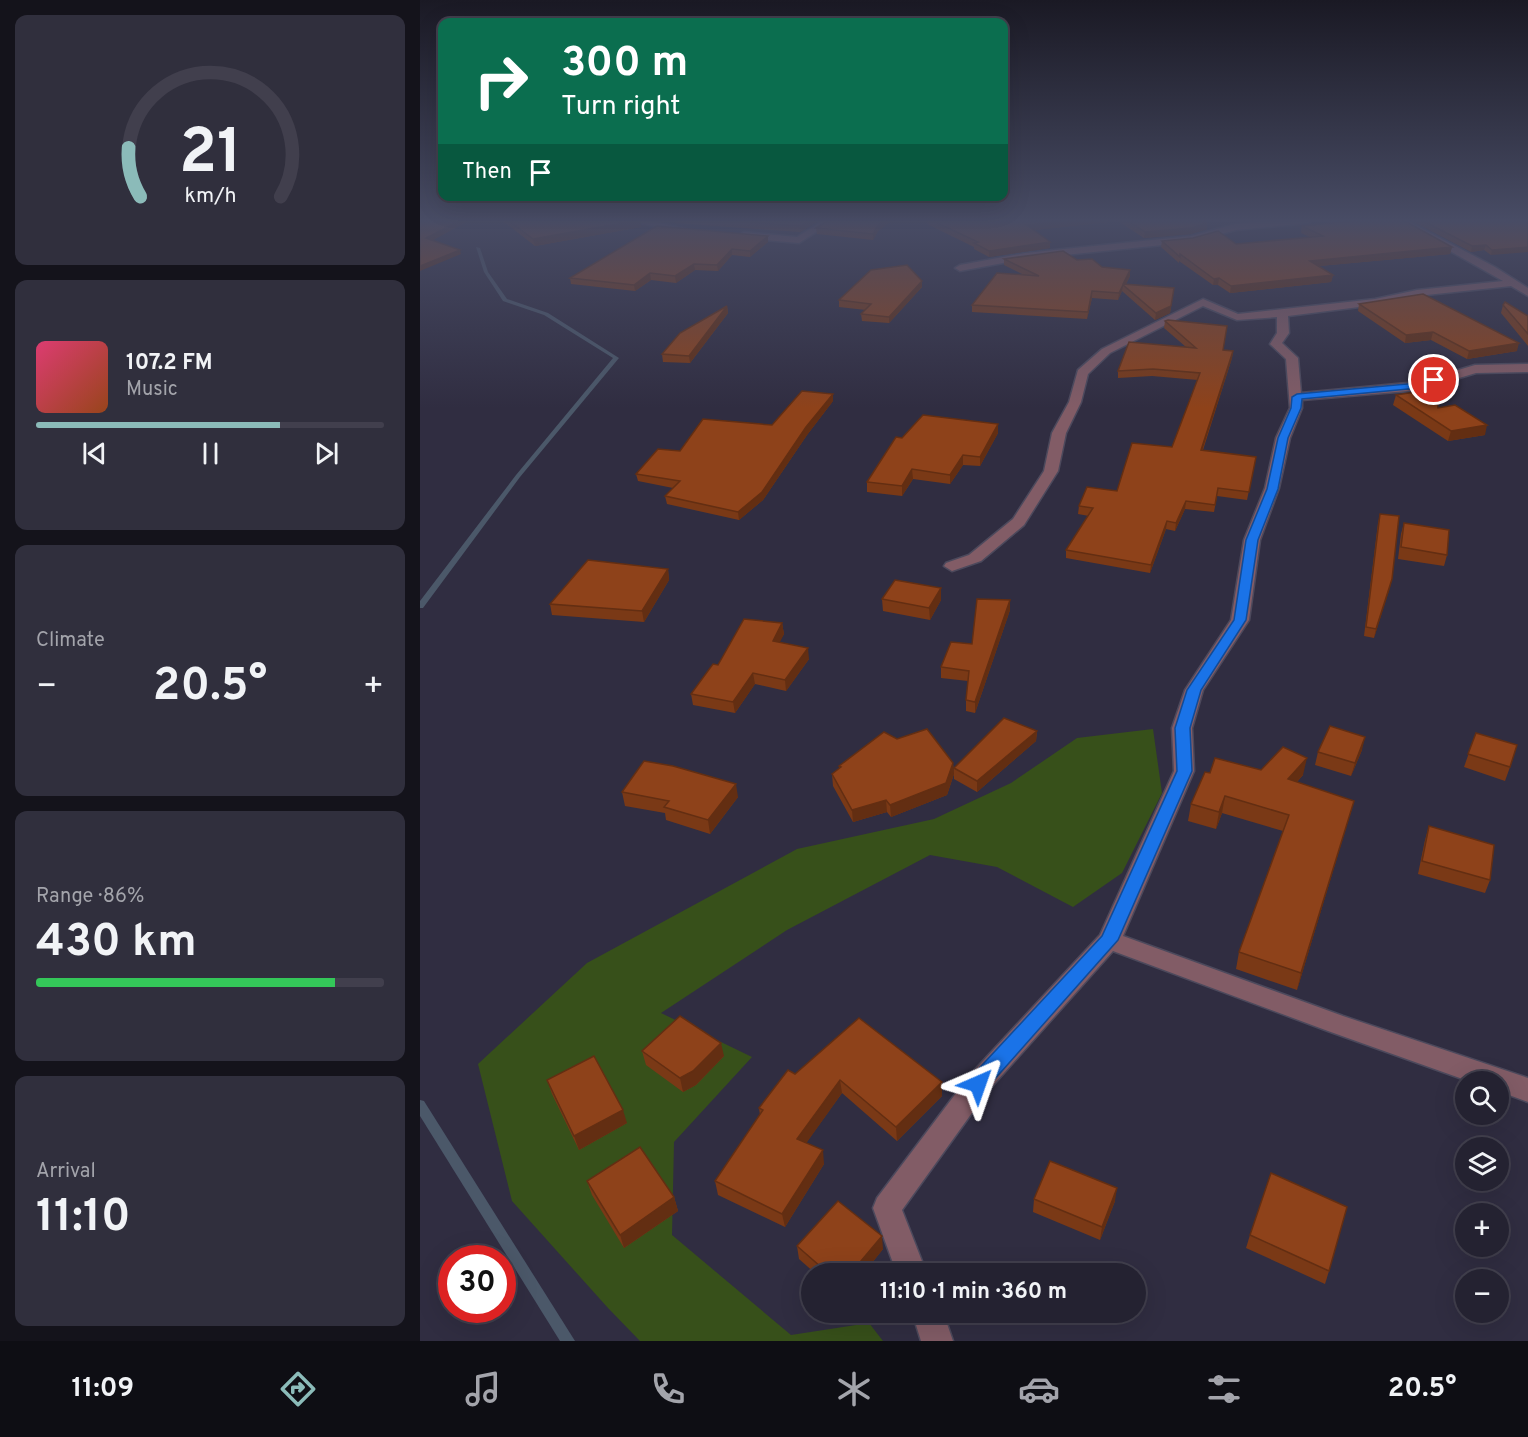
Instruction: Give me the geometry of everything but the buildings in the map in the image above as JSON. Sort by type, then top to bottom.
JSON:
[{"type":"street","points":[[952,566],[975,558],[1018,522],[1051,471],[1059,433],[1075,402],[1082,373],[1106,351],[1203,302],[1237,317],[1375,302],[1418,293],[1521,288]]},
{"type":"street","points":[[908,1263],[887,1208],[978,1084],[1109,940],[1184,771],[1182,728],[1194,690],[1240,620],[1252,540],[1272,489],[1283,438],[1296,408],[1297,397],[1292,358],[1276,344],[1283,333],[1283,313]]},
{"type":"street","points":[[1297,397],[1419,386],[1475,369],[1528,368]]},
{"type":"street","points":[[1109,940],[1337,1024],[1528,1090]]},
{"type":"street","points":[[931,1323],[938,1341]]},
{"type":"green space","points":[[1153,729],[1162,793],[1122,873],[1073,907],[997,867],[930,855],[787,930],[661,1013],[752,1057],[674,1142],[672,1235],[791,1335],[869,1323],[883,1341],[640,1341],[512,1201],[478,1064],[587,963],[797,849],[934,819],[1011,783],[1077,738]]},
{"type":"waterway","points":[[420,606],[518,476],[616,358],[546,314],[505,300],[493,283]]},
{"type":"waterway","points":[[420,1105],[568,1341]]},
{"type":"route","points":[[978,1084],[1109,940],[1184,771],[1182,728],[1194,690],[1240,620],[1252,540],[1272,489],[1283,438],[1296,408],[1297,397],[1331,396],[1419,386],[1434,380]]}]
